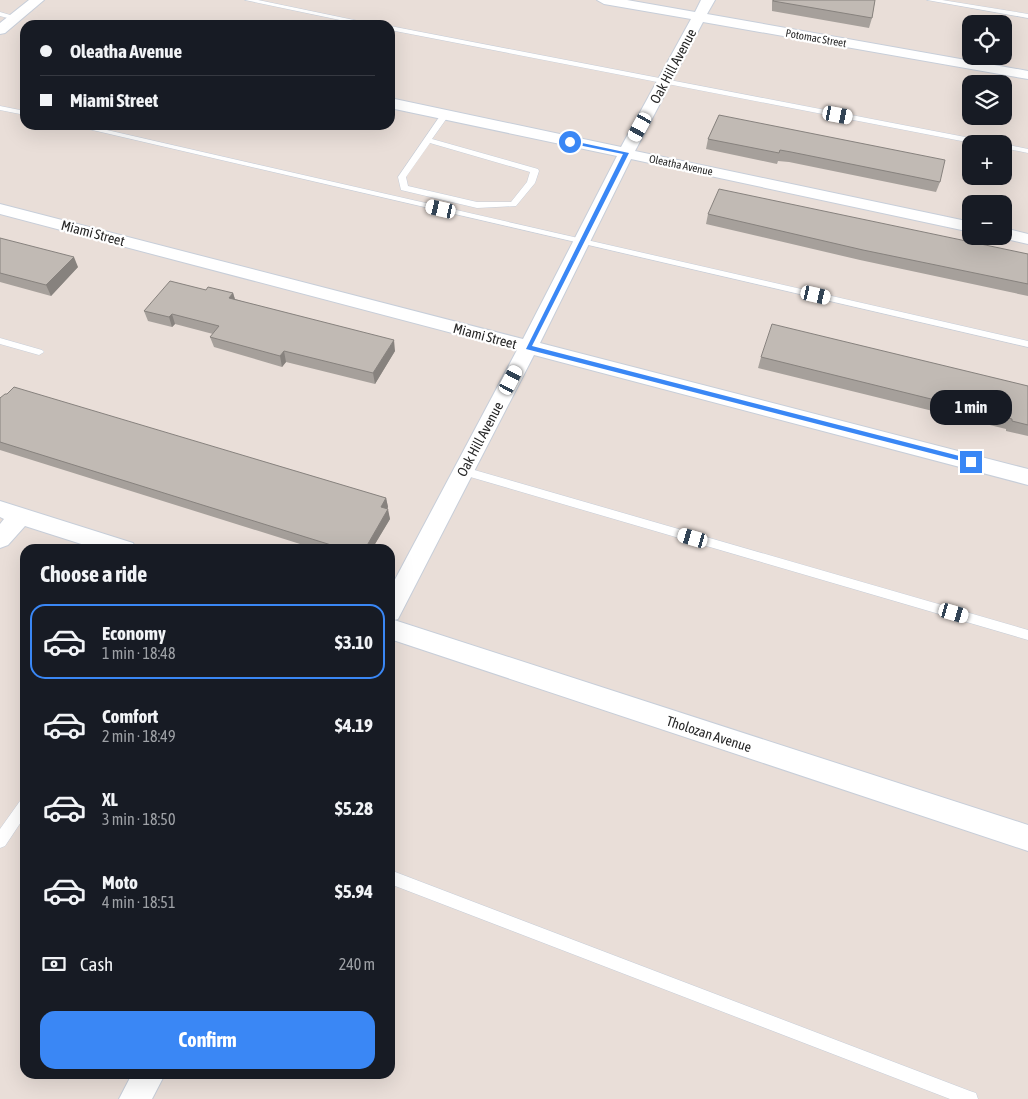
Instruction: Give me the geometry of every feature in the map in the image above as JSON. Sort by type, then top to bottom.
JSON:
[{"type":"street","points":[[10,22],[37,0]]},
{"type":"street","name":"Potomac Street","points":[[604,0],[1028,76]]},
{"type":"street","name":"Oak Hill Avenue","points":[[395,602],[583,242],[626,153],[708,0]]},
{"type":"street","name":"Oleatha Avenue","points":[[395,105],[962,225]]},
{"type":"street","name":"Miami Street","points":[[0,209],[1028,477]]},
{"type":"street","points":[[1012,236],[1028,239]]},
{"type":"street","points":[[0,539],[10,513],[108,544]]},
{"type":"street","name":"Tholozan Avenue","points":[[395,631],[1028,838]]},
{"type":"street","points":[[135,1099],[145,1079]]},
{"type":"lane","points":[[248,0],[350,20]]},
{"type":"lane","points":[[930,0],[1028,16]]},
{"type":"lane","points":[[395,29],[962,139]]},
{"type":"lane","points":[[0,108],[20,113]]},
{"type":"lane","points":[[428,140],[535,171],[531,182],[513,204],[477,204],[404,188],[402,176],[445,115]]},
{"type":"lane","points":[[97,130],[1028,344]]},
{"type":"lane","points":[[1012,148],[1028,151]]},
{"type":"lane","points":[[0,341],[39,352]]},
{"type":"lane","points":[[464,471],[1028,635]]},
{"type":"lane","points":[[0,841],[20,812]]},
{"type":"lane","points":[[395,879],[970,1099]]},
{"type":"building","points":[[774,0],[875,0],[872,18]]},
{"type":"building","points":[[719,115],[945,160],[940,182],[791,152],[780,150],[779,153],[708,139]]},
{"type":"building","points":[[719,189],[962,240],[962,245],[985,245],[1028,254],[1028,284],[863,250],[708,214]]},
{"type":"building","points":[[0,238],[74,257],[46,285],[0,273]]},
{"type":"building","points":[[170,281],[206,290],[208,287],[233,293],[229,298],[394,340],[373,373],[284,351],[280,356],[210,337],[219,326],[172,314],[169,317],[144,311]]},
{"type":"building","points":[[772,324],[1028,386],[1028,425],[1012,421],[1012,419],[761,357]]},
{"type":"building","points":[[14,387],[386,498],[381,507],[388,509],[368,544],[328,544],[0,442],[0,398]]},
{"type":"route","points":[[570,142],[626,153],[583,242],[528,347],[971,462]]}]
